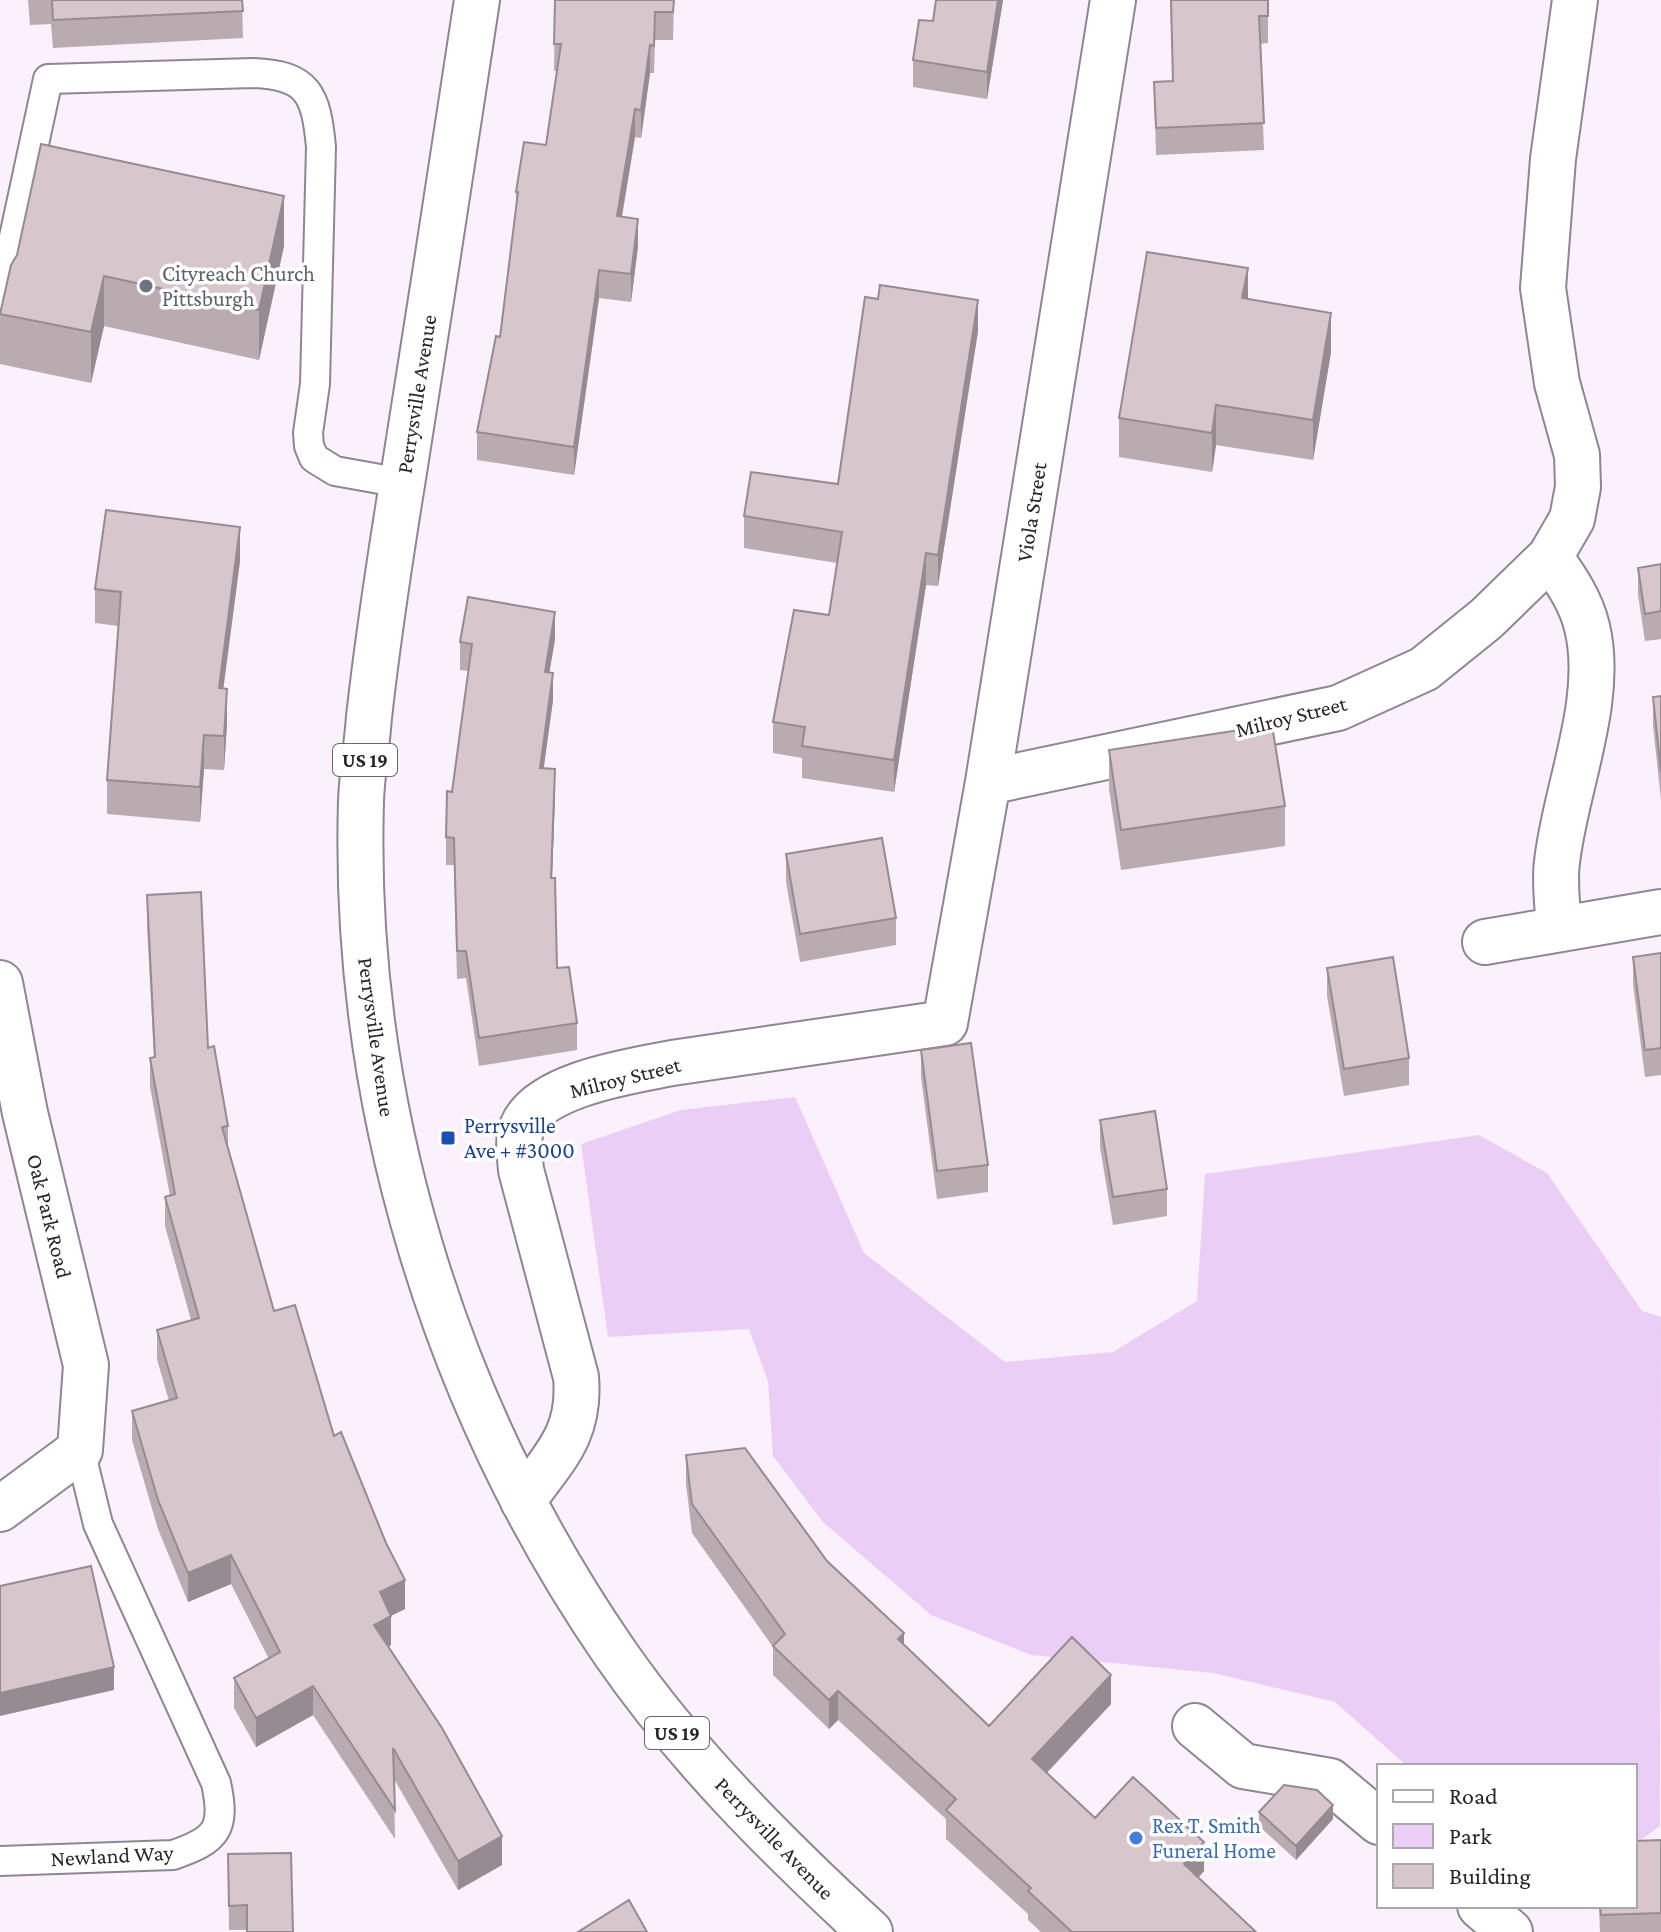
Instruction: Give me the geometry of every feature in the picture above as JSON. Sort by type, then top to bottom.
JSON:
[{"type":"street","name":"Perrysville Avenue","points":[[477,0],[380,621],[361,797],[361,888],[366,973],[377,1063],[396,1160],[421,1251],[474,1396],[523,1501],[568,1580],[617,1656],[736,1802],[870,1932]]},
{"type":"street","name":"Viola Street","points":[[945,1023],[988,782],[1113,0]]},
{"type":"street","name":"Milroy Street","points":[[988,782],[1338,708],[1424,669],[1486,619],[1550,557],[1572,519],[1578,487],[1577,455],[1557,383],[1543,288],[1553,159],[1575,0]]},
{"type":"street","points":[[1550,557],[1572,589],[1587,627],[1591,669],[1586,724],[1556,865],[1559,929]]},
{"type":"street","points":[[1485,942],[1661,912]]},
{"type":"street","name":"Oak Park Road","points":[[0,983],[25,1113],[86,1365],[80,1450]]},
{"type":"street","name":"Milroy Street","points":[[523,1501],[564,1444],[574,1422],[578,1399],[576,1377],[521,1170],[519,1147],[522,1127],[533,1110],[550,1097],[629,1072],[945,1023]]},
{"type":"street","points":[[0,1509],[80,1450]]},
{"type":"street","points":[[1195,1726],[1243,1766],[1330,1781],[1377,1820]]},
{"type":"street","points":[[1482,1908],[1510,1932]]},
{"type":"lane","points":[[0,302],[48,79],[253,73],[291,78],[303,86],[312,98],[321,147],[315,384],[309,446],[314,458],[335,471],[402,483]]},
{"type":"lane","name":"Oak Park Road","points":[[80,1450],[98,1524],[216,1783],[221,1808],[217,1829]]},
{"type":"lane","name":"Newland Way","points":[[0,1861],[173,1855],[197,1847],[217,1829]]},
{"type":"green space","points":[[795,1097],[864,1253],[1005,1362],[1113,1352],[1197,1301],[1205,1174],[1479,1135],[1547,1173],[1642,1311],[1661,1317],[1660,1826],[1637,1843],[1637,1764],[1405,1764],[1335,1702],[1213,1673],[1031,1655],[931,1615],[823,1522],[773,1456],[768,1381],[749,1329],[608,1337],[581,1144],[681,1110]]},
{"type":"building","points":[[52,0],[242,0],[243,11],[53,20]]},
{"type":"building","points":[[555,0],[674,0],[673,12],[655,12],[654,46],[650,45],[641,110],[635,109],[617,216],[638,219],[631,274],[599,270],[574,447],[477,432],[496,336],[500,337],[524,142],[546,145],[561,44],[554,44]]},
{"type":"building","points":[[936,0],[998,0],[987,72],[913,60],[919,20],[933,21]]},
{"type":"building","points":[[1171,0],[1268,0],[1268,16],[1259,16],[1264,123],[1156,128],[1154,82],[1173,81]]},
{"type":"building","name":"Cityreach Church Pittsburgh","points":[[41,144],[284,196],[259,310],[104,276],[91,332],[0,314],[11,265],[17,255]]},
{"type":"building","points":[[1147,252],[1248,268],[1242,298],[1331,313],[1313,420],[1216,405],[1212,433],[1119,418]]},
{"type":"building","points":[[880,285],[978,300],[938,555],[926,553],[894,760],[802,746],[805,727],[773,722],[794,610],[829,615],[842,532],[744,516],[751,472],[838,484],[865,297],[878,299]]},
{"type":"building","points":[[106,510],[240,527],[219,688],[227,689],[224,736],[204,735],[200,787],[107,780],[121,592],[95,589]]},
{"type":"building","points":[[1661,564],[1661,611],[1645,614],[1638,568]]},
{"type":"building","points":[[468,597],[555,612],[545,672],[553,673],[540,768],[555,769],[551,878],[555,878],[557,968],[569,967],[577,1023],[479,1038],[466,951],[457,951],[454,838],[446,837],[447,791],[452,792],[472,644],[460,642]]},
{"type":"building","points":[[1661,696],[1661,772],[1653,697]]},
{"type":"building","points":[[1272,725],[1285,806],[1121,830],[1109,750]]},
{"type":"building","points":[[882,838],[896,918],[800,934],[786,854]]},
{"type":"building","points":[[201,892],[208,1048],[214,1046],[228,1126],[222,1127],[274,1311],[295,1305],[334,1436],[341,1432],[386,1543],[405,1580],[380,1592],[391,1616],[374,1625],[442,1728],[502,1836],[458,1861],[393,1748],[395,1810],[313,1686],[256,1718],[234,1678],[280,1652],[231,1555],[188,1573],[158,1500],[132,1411],[177,1398],[157,1330],[199,1318],[165,1197],[175,1194],[150,1058],[155,1057],[147,895]]},
{"type":"building","points":[[1661,953],[1661,1048],[1645,1050],[1633,957]]},
{"type":"building","points":[[1393,957],[1409,1058],[1344,1069],[1327,968]]},
{"type":"building","points":[[971,1043],[988,1165],[937,1171],[921,1050]]},
{"type":"building","points":[[1155,1111],[1167,1189],[1113,1197],[1100,1120]]},
{"type":"building","points":[[745,1448],[827,1561],[904,1633],[898,1639],[989,1726],[1072,1637],[1111,1675],[1032,1759],[1095,1818],[1133,1777],[1204,1842],[1184,1864],[1256,1932],[1072,1932],[1028,1891],[1031,1888],[946,1810],[956,1799],[838,1691],[829,1700],[773,1646],[785,1634],[692,1504],[686,1455]]},
{"type":"building","points":[[91,1566],[114,1667],[0,1693],[0,1586]]},
{"type":"building","points":[[1284,1785],[1317,1790],[1333,1805],[1296,1846],[1259,1812]]},
{"type":"building","points":[[1661,1840],[1661,1913],[1601,1915],[1600,1908],[1637,1908],[1637,1841]]},
{"type":"building","points":[[291,1853],[293,1932],[247,1932],[247,1905],[229,1906],[228,1854]]},
{"type":"building","points":[[629,1900],[647,1932],[578,1932]]},
{"type":"place","name":"Cityreach Church Pittsburgh","points":[[146,286]]},
{"type":"place","name":"Perrysville Ave + #3000","points":[[448,1138]]},
{"type":"place","name":"Rex T. Smith Funeral Home","points":[[1136,1838]]}]
